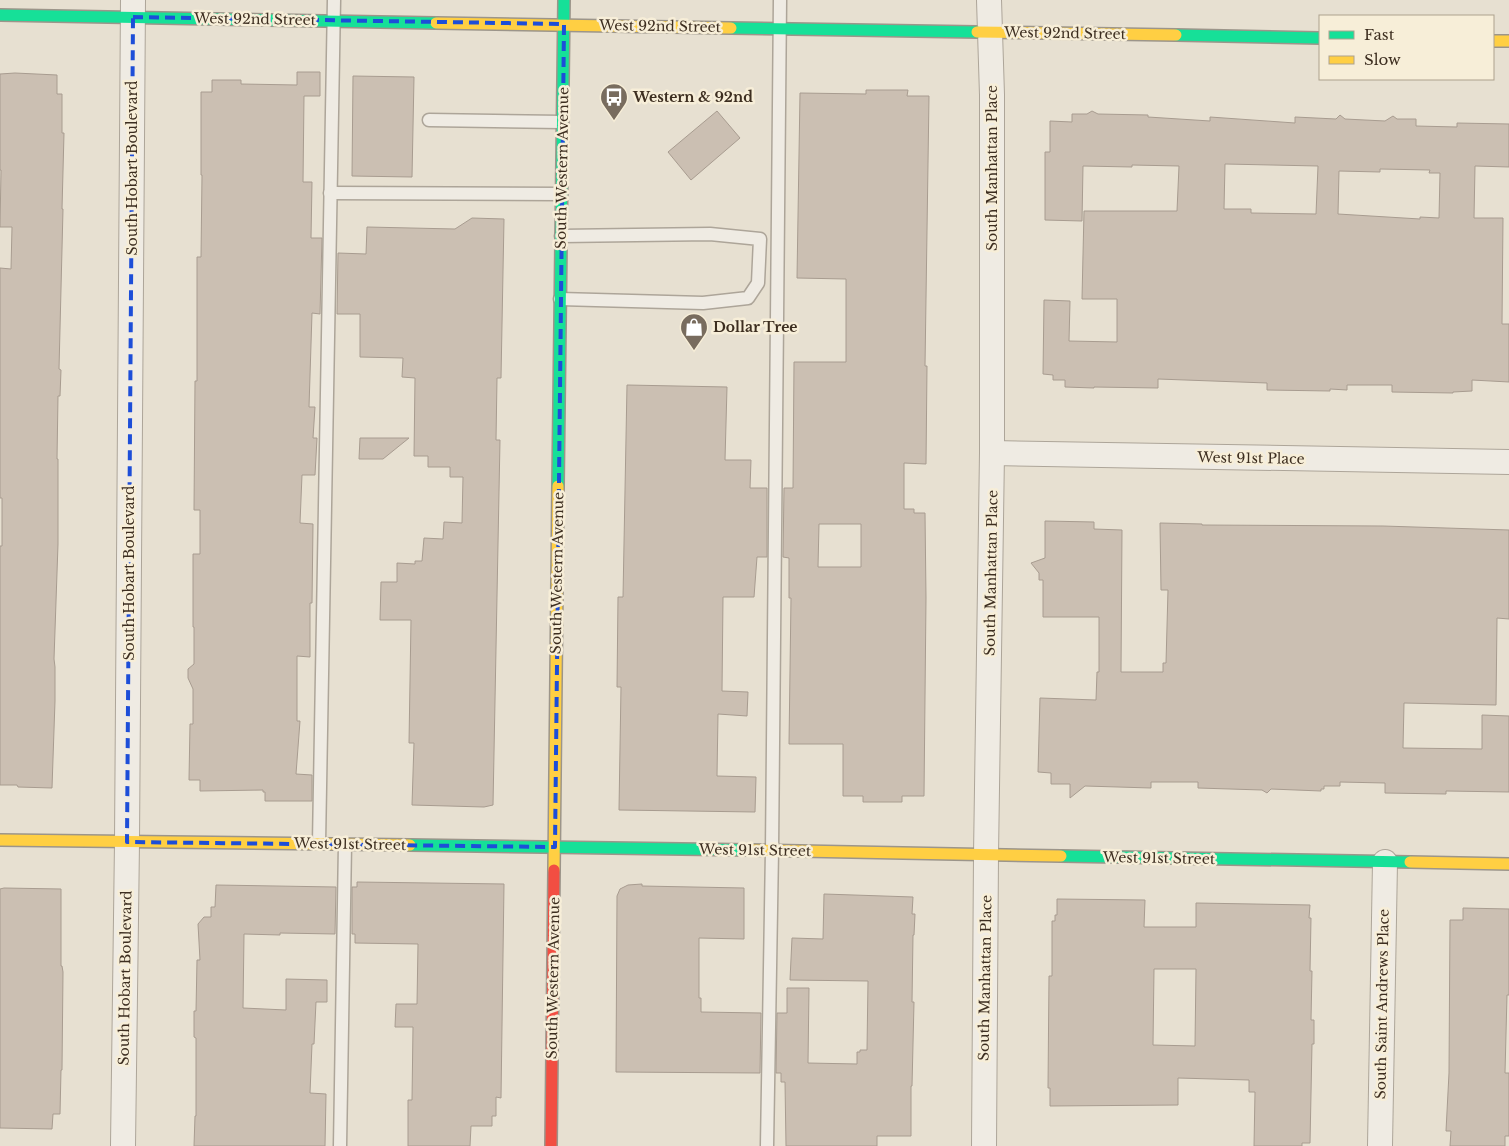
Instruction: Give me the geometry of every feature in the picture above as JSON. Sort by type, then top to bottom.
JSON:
[{"type":"street","name":"South Western Avenue","points":[[551,1146],[564,0]]},
{"type":"street","name":"South Manhattan Place","points":[[984,1146],[992,454],[989,0]]},
{"type":"street","name":"West 92nd Street","points":[[0,15],[133,8],[333,20],[1319,38]]},
{"type":"street","name":"South Hobart Boulevard","points":[[123,1146],[128,842],[133,8]]},
{"type":"street","points":[[1494,41],[1509,41]]},
{"type":"street","name":"West 91st Place","points":[[992,454],[1509,462]]},
{"type":"street","name":"West 91st Street","points":[[0,840],[772,850],[1509,864]]},
{"type":"street","name":"South Saint Andrews Place","points":[[1380,1146],[1384,862]]},
{"type":"lane","points":[[319,844],[334,0]]},
{"type":"lane","points":[[767,1146],[772,850],[780,0]]},
{"type":"lane","points":[[429,120],[562,122]]},
{"type":"lane","points":[[330,193],[561,194]]},
{"type":"lane","points":[[560,299],[703,302],[748,298],[758,283],[760,239],[710,234],[561,236]]},
{"type":"lane","points":[[340,1146],[345,844]]},
{"type":"highlighted area","points":[[133,17],[564,24],[555,847],[127,842]]},
{"type":"building","points":[[297,72],[320,72],[320,96],[304,96],[303,182],[312,182],[311,238],[322,238],[320,314],[312,313],[309,407],[315,407],[313,438],[317,438],[315,475],[302,475],[300,523],[313,524],[310,657],[297,656],[297,721],[300,721],[296,774],[312,775],[312,801],[265,801],[265,792],[263,790],[200,791],[200,780],[189,780],[190,724],[193,724],[193,689],[188,678],[188,669],[194,664],[193,554],[200,554],[200,510],[194,510],[197,257],[201,257],[201,92],[212,92],[212,80],[241,80],[241,84],[297,85]]},
{"type":"building","points":[[0,74],[57,75],[57,94],[62,94],[62,133],[64,133],[59,369],[61,370],[60,396],[58,396],[58,544],[52,788],[0,785],[0,546],[2,546],[2,498],[0,498],[0,268],[11,269],[12,227],[0,227]]},
{"type":"building","points":[[353,76],[414,77],[412,177],[352,176]]},
{"type":"building","points":[[866,90],[908,90],[907,96],[929,96],[925,366],[927,366],[926,464],[904,463],[904,509],[914,509],[914,513],[925,513],[924,796],[902,796],[902,802],[863,802],[863,796],[843,796],[843,744],[789,744],[791,598],[789,598],[789,558],[783,557],[784,488],[793,488],[794,362],[846,362],[846,279],[797,278],[800,93],[866,94]],"holes":[[[819,524],[861,524],[861,567],[818,567]]]},
{"type":"building","points":[[717,111],[740,138],[691,180],[668,152]]},
{"type":"building","points":[[1092,111],[1098,114],[1148,115],[1148,117],[1210,121],[1210,117],[1295,123],[1295,117],[1336,119],[1340,115],[1345,119],[1385,121],[1393,116],[1397,119],[1416,119],[1416,126],[1457,127],[1457,123],[1509,124],[1509,167],[1475,166],[1474,218],[1503,218],[1502,324],[1509,324],[1509,382],[1472,380],[1472,391],[1453,393],[1392,392],[1392,385],[1347,385],[1347,390],[1330,389],[1330,391],[1267,390],[1267,383],[1158,379],[1158,388],[1094,388],[1065,387],[1065,380],[1053,380],[1053,375],[1043,374],[1044,300],[1070,301],[1069,341],[1117,342],[1117,299],[1082,299],[1084,211],[1177,211],[1179,166],[1083,166],[1082,221],[1045,220],[1045,152],[1050,152],[1050,121],[1072,122],[1072,114],[1087,114]],"holes":[[[1225,164],[1318,166],[1316,214],[1251,213],[1251,209],[1224,209]],[[1380,169],[1430,170],[1429,173],[1440,173],[1439,218],[1420,217],[1420,219],[1338,214],[1339,171],[1380,172]]]},
{"type":"building","points":[[472,218],[504,219],[501,378],[497,378],[496,440],[500,440],[493,805],[484,807],[412,805],[414,743],[409,743],[411,620],[380,620],[381,582],[397,582],[397,563],[415,564],[415,561],[422,561],[424,538],[443,539],[444,522],[462,523],[463,477],[450,477],[450,467],[428,467],[428,456],[414,456],[415,378],[402,377],[403,358],[360,357],[360,314],[337,314],[338,253],[366,254],[367,227],[455,229]]},
{"type":"building","points":[[627,385],[727,387],[725,460],[751,460],[750,488],[767,488],[767,557],[757,557],[754,597],[723,597],[722,691],[748,692],[747,716],[718,714],[717,776],[756,777],[755,812],[619,810],[621,687],[617,687],[618,597],[623,597]]},
{"type":"building","points":[[360,438],[409,438],[383,459],[359,459]]},
{"type":"building","points":[[1045,521],[1094,522],[1094,529],[1122,530],[1121,672],[1163,672],[1163,663],[1166,663],[1168,590],[1161,590],[1160,523],[1509,530],[1509,619],[1497,618],[1496,705],[1404,703],[1403,748],[1482,749],[1482,715],[1509,716],[1509,792],[1446,791],[1446,794],[1385,793],[1385,783],[1340,782],[1340,786],[1324,786],[1324,789],[1321,789],[1321,791],[1271,789],[1267,793],[1262,790],[1198,788],[1198,782],[1151,782],[1151,788],[1085,786],[1070,798],[1070,784],[1051,784],[1051,773],[1038,772],[1040,698],[1096,700],[1097,672],[1099,672],[1099,617],[1043,617],[1043,580],[1039,580],[1039,573],[1031,563],[1045,558]]},
{"type":"building","points":[[357,882],[504,884],[501,1098],[496,1097],[496,1116],[492,1116],[492,1126],[471,1126],[470,1146],[408,1146],[408,1100],[412,1100],[413,1027],[395,1027],[396,1004],[417,1004],[418,944],[355,943],[355,934],[352,934],[352,887],[357,887]]},
{"type":"building","points":[[642,884],[642,886],[744,888],[744,939],[699,938],[699,998],[701,998],[701,1012],[761,1013],[760,1073],[616,1072],[617,896],[620,889],[628,885]]},
{"type":"building","points":[[216,885],[336,887],[335,934],[244,934],[243,1008],[286,1010],[286,979],[327,980],[327,1002],[316,1002],[310,1093],[326,1094],[325,1146],[194,1146],[196,1038],[194,1037],[194,1011],[196,1011],[197,960],[200,960],[198,924],[204,917],[211,917],[211,907],[215,907]]},
{"type":"building","points":[[0,889],[61,889],[61,966],[63,972],[62,1070],[60,1114],[53,1114],[52,1129],[0,1128]]},
{"type":"building","points":[[824,894],[913,897],[912,914],[915,914],[913,935],[912,1002],[914,1002],[911,1136],[877,1136],[877,1146],[786,1146],[785,1082],[781,1082],[781,1073],[776,1073],[777,1013],[787,1013],[787,988],[809,988],[808,1063],[857,1064],[857,1052],[867,1050],[868,981],[790,980],[792,938],[823,939]]},
{"type":"building","points":[[1057,899],[1145,900],[1144,927],[1196,927],[1196,903],[1310,905],[1311,1020],[1314,1020],[1314,1044],[1312,1044],[1310,1143],[1302,1143],[1302,1146],[1254,1146],[1255,1092],[1249,1092],[1249,1080],[1178,1078],[1178,1105],[1050,1106],[1050,1088],[1048,1088],[1049,976],[1052,976],[1052,921],[1055,921],[1055,915],[1057,915]],"holes":[[[1154,969],[1196,969],[1195,1046],[1153,1045]]]},
{"type":"building","points":[[1463,908],[1509,909],[1509,995],[1507,995],[1505,1073],[1509,1073],[1509,1136],[1505,1136],[1505,1146],[1450,1146],[1451,1131],[1446,1131],[1449,1073],[1450,920],[1463,920]]},
{"type":"traffic: fast","points":[[558,486],[564,0]]},
{"type":"traffic: fast","points":[[0,15],[436,23]]},
{"type":"traffic: fast","points":[[731,28],[977,32]]},
{"type":"traffic: fast","points":[[1176,35],[1319,38]]},
{"type":"traffic: fast","points":[[410,845],[751,850]]},
{"type":"traffic: fast","points":[[1061,856],[1410,862]]},
{"type":"traffic: slow","points":[[436,23],[731,28]]},
{"type":"traffic: slow","points":[[977,32],[1176,35]]},
{"type":"traffic: slow","points":[[1494,41],[1509,41]]},
{"type":"traffic: slow","points":[[554,870],[558,486]]},
{"type":"traffic: slow","points":[[0,840],[410,845]]},
{"type":"traffic: slow","points":[[751,850],[1061,856]]},
{"type":"traffic: slow","points":[[1410,862],[1509,864]]},
{"type":"traffic: jam","points":[[551,1146],[554,870]]},
{"type":"place","name":"Western & 92nd","points":[[614,121]]},
{"type":"place","name":"Dollar Tree","points":[[694,351]]}]
